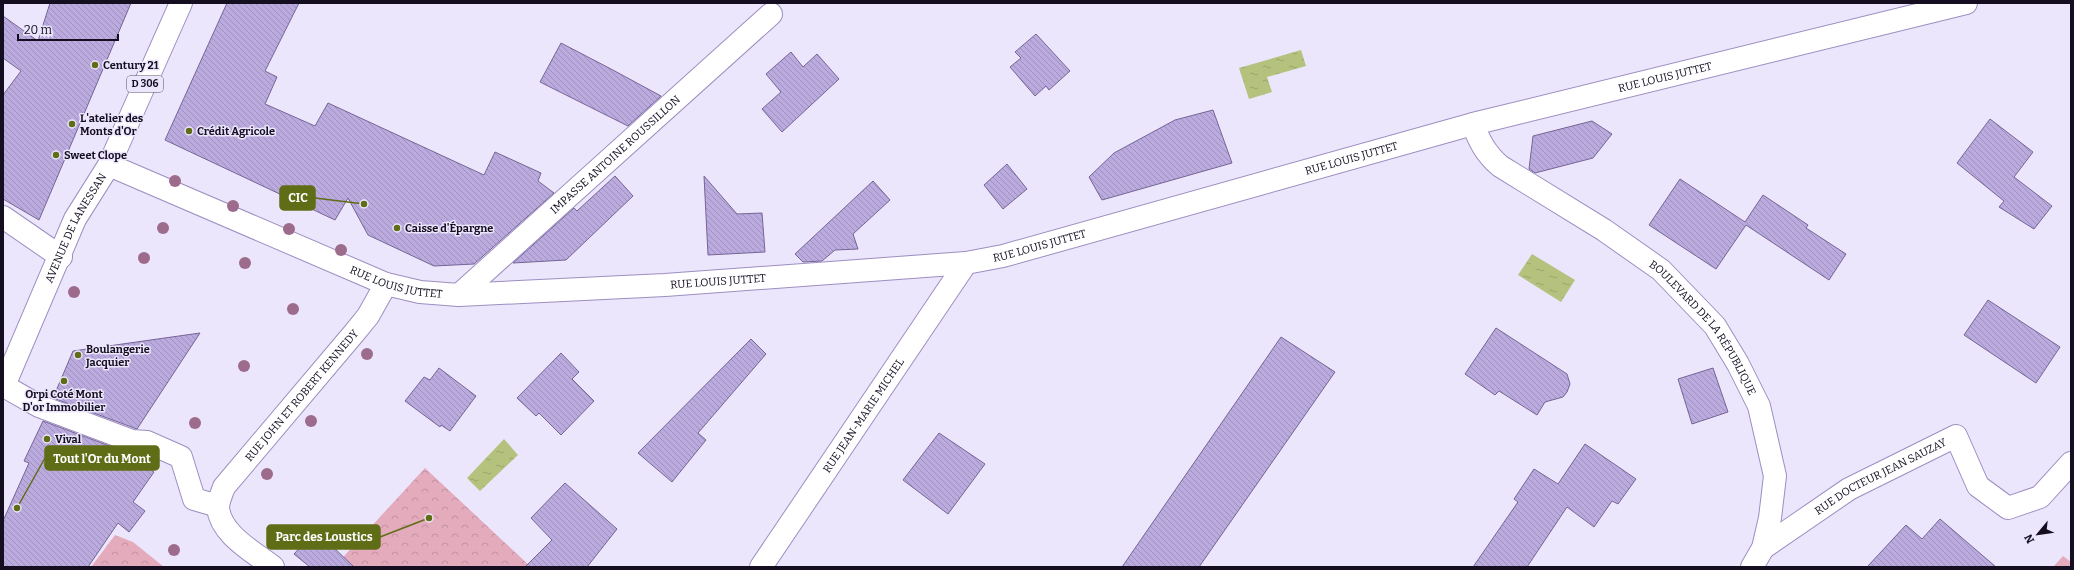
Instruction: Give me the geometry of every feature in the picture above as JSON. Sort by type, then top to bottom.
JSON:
[{"type":"street","name":"AVENUE DE LANESSAN","points":[[3,387],[61,257],[75,220],[109,165],[181,3]]},
{"type":"street","name":"RUE LOUIS JUTTET","points":[[109,165],[386,284],[420,292],[459,295],[665,285],[966,263],[1004,256],[1473,124],[1966,3]]},
{"type":"street","name":"IMPASSE ANTOINE ROUSSILLON","points":[[459,295],[771,14]]},
{"type":"street","name":"BOULEVARD DE LA RÉPUBLIQUE","points":[[1473,124],[1489,157],[1500,166],[1604,230],[1661,270],[1715,326],[1738,364],[1759,406],[1775,476],[1770,518],[1763,548],[1752,567]]},
{"type":"street","points":[[3,217],[61,257]]},
{"type":"street","name":"RUE JEAN-MARIE MICHEL","points":[[761,567],[966,263]]},
{"type":"street","name":"RUE JOHN ET ROBERT KENNEDY","points":[[218,506],[224,487],[356,332],[368,316],[386,284]]},
{"type":"street","points":[[3,387],[39,406],[132,441],[148,442],[181,457],[194,499],[218,506],[221,522],[235,537],[273,567]]},
{"type":"street","name":"RUE DOCTEUR JEAN SAUZAY","points":[[1763,548],[1849,489],[1956,436],[1978,486],[2008,508],[2040,497],[2071,463]]},
{"type":"green space","points":[[425,468],[531,567],[334,567]]},
{"type":"green space","points":[[115,535],[133,542],[164,567],[91,567]]},
{"type":"green space","points":[[2063,556],[2071,562],[2071,567],[2053,567]]},
{"type":"water","points":[[1301,50],[1306,66],[1267,77],[1272,92],[1249,99],[1239,68]]},
{"type":"water","points":[[1532,254],[1575,280],[1561,302],[1518,275]]},
{"type":"water","points":[[504,439],[518,455],[480,491],[467,478]]},
{"type":"building","points":[[50,3],[131,3],[39,220],[3,199],[3,95],[21,71],[3,58],[3,16],[38,41]]},
{"type":"building","points":[[227,3],[299,3],[265,71],[277,77],[265,104],[315,126],[328,103],[484,175],[495,152],[541,173],[538,181],[554,193],[474,264],[434,266],[368,235],[348,198],[335,220],[165,140]]},
{"type":"building","points":[[1036,34],[1070,71],[1049,90],[1046,86],[1035,96],[1010,67],[1021,58],[1015,52]]},
{"type":"building","points":[[561,43],[661,96],[628,126],[540,82]]},
{"type":"building","points":[[791,52],[803,67],[817,54],[839,79],[782,132],[762,109],[781,92],[766,74]]},
{"type":"building","points":[[1213,110],[1232,163],[1102,200],[1089,177],[1114,153],[1175,120]]},
{"type":"building","points":[[1990,119],[2033,152],[2014,177],[2052,206],[2034,229],[1999,207],[2004,201],[1957,163]]},
{"type":"building","points":[[1592,121],[1612,134],[1593,158],[1535,173],[1529,169],[1533,136]]},
{"type":"building","points":[[1007,164],[1027,189],[1003,209],[984,185]]},
{"type":"building","points":[[615,176],[633,196],[566,260],[513,263],[574,208],[577,211]]},
{"type":"building","points":[[704,176],[737,214],[762,213],[765,252],[708,255]]},
{"type":"building","points":[[1680,179],[1745,222],[1763,195],[1808,225],[1806,228],[1846,254],[1829,280],[1746,225],[1716,269],[1649,225]]},
{"type":"building","points":[[873,181],[890,200],[853,234],[858,249],[835,250],[822,261],[803,262],[795,254]]},
{"type":"building","points":[[1988,300],[2060,347],[2036,383],[1964,335]]},
{"type":"building","points":[[1496,328],[1567,374],[1570,384],[1567,392],[1563,397],[1545,402],[1537,415],[1499,391],[1495,395],[1465,374]]},
{"type":"building","points":[[200,333],[137,429],[53,398],[73,351]]},
{"type":"building","points":[[1281,337],[1335,372],[1199,567],[1122,567]]},
{"type":"building","points":[[751,339],[766,354],[698,433],[706,440],[672,482],[638,453]]},
{"type":"building","points":[[561,353],[579,372],[572,379],[594,401],[561,435],[539,413],[536,416],[517,398]]},
{"type":"building","points":[[439,368],[476,396],[450,431],[441,425],[440,427],[405,401],[424,377],[430,380]]},
{"type":"building","points":[[1713,368],[1728,412],[1692,424],[1678,379]]},
{"type":"building","points":[[43,421],[123,451],[154,472],[133,502],[145,511],[129,532],[118,523],[88,567],[3,567],[3,521],[29,463],[24,461]]},
{"type":"building","points":[[939,433],[985,464],[948,514],[903,480]]},
{"type":"building","points":[[1585,444],[1636,479],[1618,504],[1612,501],[1594,527],[1567,507],[1527,567],[1473,567],[1518,502],[1514,499],[1534,469],[1558,484]]},
{"type":"building","points":[[565,483],[617,529],[587,567],[525,567],[552,540],[531,518]]},
{"type":"building","points":[[1940,519],[1996,567],[1867,567],[1906,525],[1922,539]]},
{"type":"building","points":[[314,532],[330,544],[354,567],[310,567],[294,554]]},
{"type":"place","name":"Century 21","points":[[95,65]]},
{"type":"place","name":"L'atelier des Monts d'Or","points":[[72,124]]},
{"type":"place","name":"Crédit Agricole","points":[[189,131]]},
{"type":"place","name":"Sweet Clope","points":[[56,155]]},
{"type":"place","name":"CIC","points":[[364,204]]},
{"type":"place","name":"Caisse d'Épargne","points":[[397,228]]},
{"type":"place","name":"Boulangerie Jacquier","points":[[78,355]]},
{"type":"place","name":"Orpi Coté Mont D'or Immobilier","points":[[64,381]]},
{"type":"place","name":"Vival","points":[[47,439]]},
{"type":"place","name":"Tout l'Or du Mont","points":[[17,508]]},
{"type":"place","name":"Parc des Loustics","points":[[429,518]]}]
